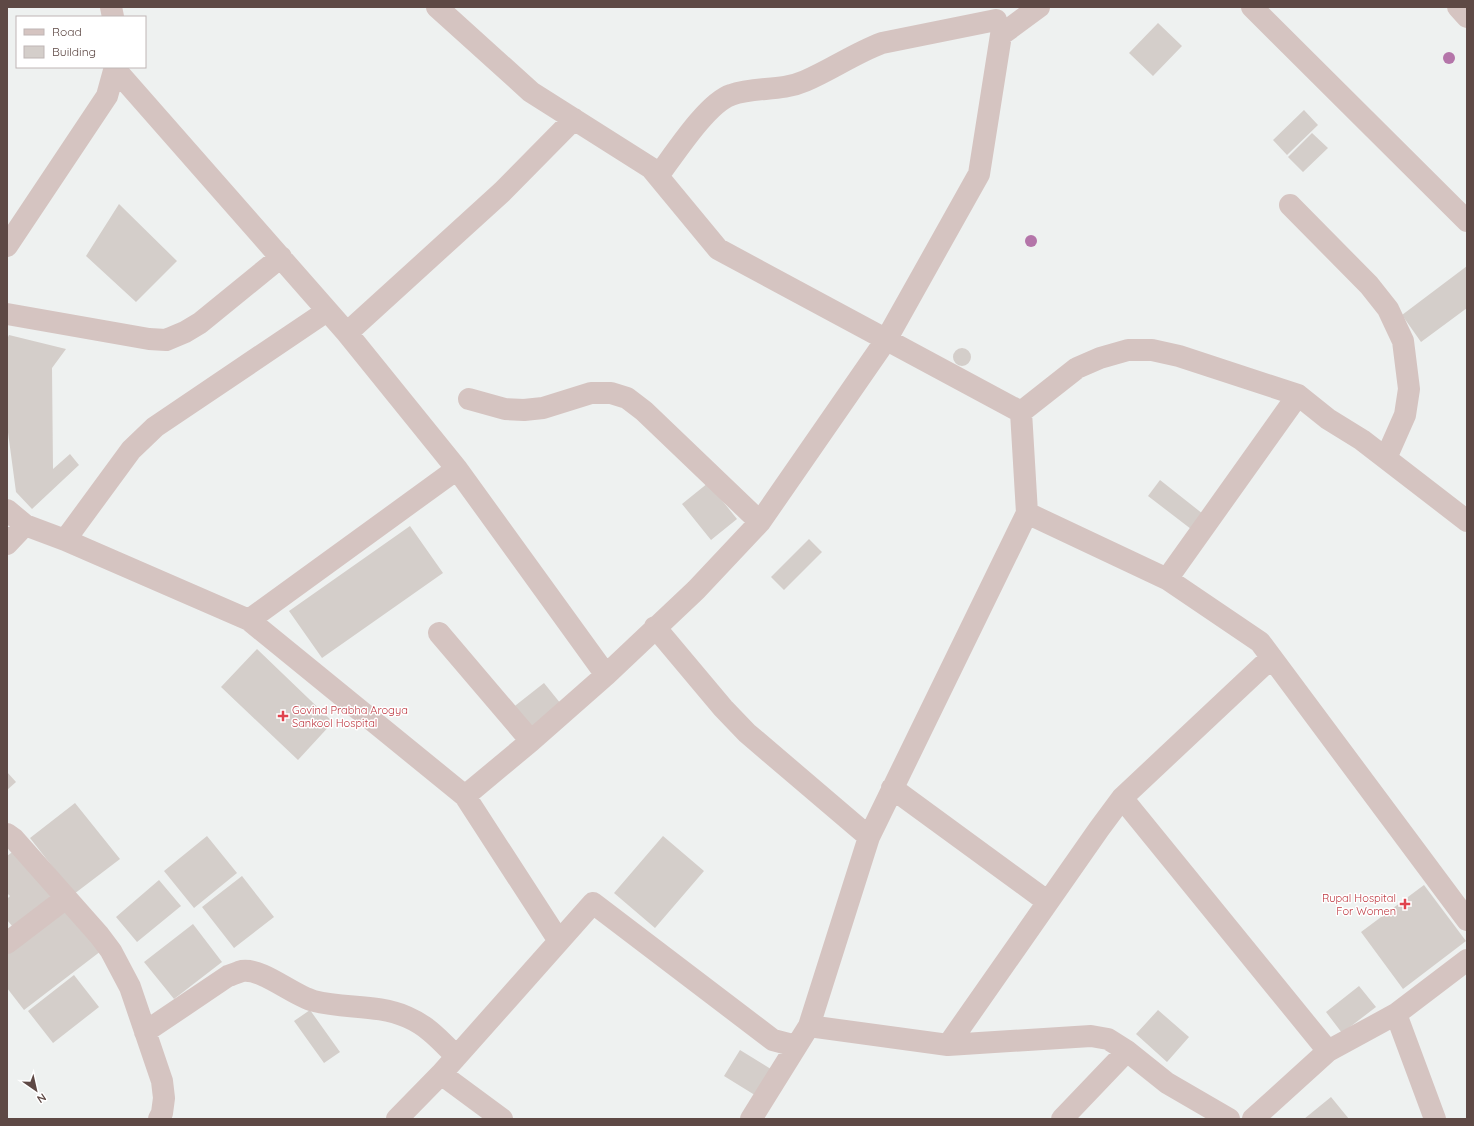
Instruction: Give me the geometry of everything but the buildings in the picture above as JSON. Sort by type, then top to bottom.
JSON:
[{"type":"street","points":[[437,7],[532,92],[651,168],[718,249],[1021,412]]},
{"type":"street","points":[[658,176],[703,116],[717,103],[729,95],[746,91],[777,89],[806,81],[865,49],[882,43],[996,21],[1039,7]]},
{"type":"street","points":[[1252,7],[1467,221]]},
{"type":"street","points":[[1458,7],[1467,17]]},
{"type":"street","points":[[465,796],[531,741],[606,675],[696,590],[760,522],[886,340],[979,174],[996,21]]},
{"type":"street","points":[[7,246],[107,96],[115,68]]},
{"type":"street","points":[[115,68],[347,333],[457,469],[606,675]]},
{"type":"street","points":[[347,333],[502,192],[574,119]]},
{"type":"street","points":[[1290,205],[1369,285],[1388,309],[1403,341],[1409,389],[1405,415],[1386,458]]},
{"type":"street","points":[[7,314],[149,339],[166,340],[185,332],[200,323],[280,257]]},
{"type":"street","points":[[65,540],[131,450],[155,427],[327,311]]},
{"type":"street","points":[[1021,412],[1077,368],[1100,358],[1128,350],[1152,350],[1179,356],[1298,395],[1328,419],[1362,440],[1467,521]]},
{"type":"street","points":[[469,399],[505,409],[524,410],[543,408],[591,393],[611,393],[627,398],[644,411],[760,522]]},
{"type":"street","points":[[1167,579],[1298,395]]},
{"type":"street","points":[[751,1119],[809,1026],[869,836],[1027,513],[1021,412]]},
{"type":"street","points":[[249,620],[457,469]]},
{"type":"street","points":[[7,510],[26,525],[65,540],[249,620],[465,796],[559,941]]},
{"type":"street","points":[[1027,513],[1167,579],[1260,642],[1467,920]]},
{"type":"street","points":[[7,544],[26,525]]},
{"type":"street","points":[[656,627],[723,708],[746,733],[869,836]]},
{"type":"street","points":[[439,633],[531,741]]},
{"type":"street","points":[[948,1045],[1122,798],[1271,658]]},
{"type":"street","points":[[892,788],[1048,902]]},
{"type":"street","points":[[1122,798],[1328,1051]]},
{"type":"street","points":[[7,834],[14,839],[99,935],[111,951],[130,987],[163,1086],[164,1098],[162,1114],[159,1119]]},
{"type":"street","points":[[7,943],[66,898]]},
{"type":"street","points":[[397,1119],[441,1074],[593,903],[773,1040],[796,1046]]},
{"type":"street","points":[[1253,1119],[1328,1051],[1396,1014],[1467,960]]},
{"type":"street","points":[[145,1032],[228,976],[242,971],[256,972],[299,995],[314,1001],[392,1011],[427,1028],[456,1056]]},
{"type":"street","points":[[1396,1014],[1435,1119]]},
{"type":"street","points":[[809,1026],[948,1045],[1091,1036],[1108,1039],[1127,1051],[1167,1083],[1229,1119]]},
{"type":"street","points":[[1062,1119],[1127,1051]]},
{"type":"street","points":[[441,1074],[502,1119]]},
{"type":"place","name":"Govind Prabha Arogya Sankool Hospital","points":[[283,716]]},
{"type":"place","name":"Rupal Hospital For Women","points":[[1405,904]]}]
